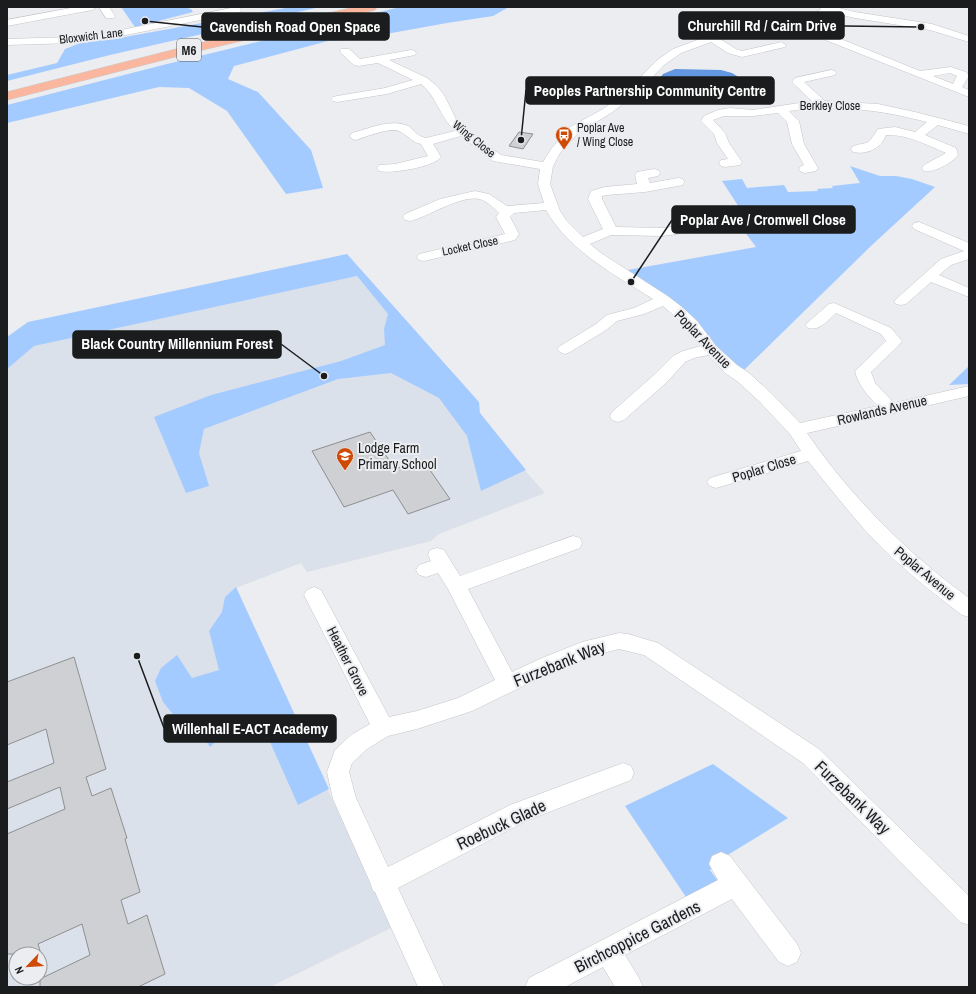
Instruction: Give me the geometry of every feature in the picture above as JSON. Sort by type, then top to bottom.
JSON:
[{"type":"highway","name":"M6","points":[[7,88],[338,7]]},
{"type":"highway","name":"M6","points":[[7,96],[196,48],[371,7]]},
{"type":"street","points":[[7,23],[92,7]]},
{"type":"street","points":[[104,7],[110,16]]},
{"type":"street","points":[[207,7],[218,11],[240,8]]},
{"type":"street","name":"Bloxwich Lane","points":[[175,23],[201,13],[207,7]]},
{"type":"street","name":"Bloxwich Lane","points":[[7,42],[91,38],[175,23],[240,8]]},
{"type":"street","points":[[826,8],[855,15],[887,14],[969,39]]},
{"type":"street","name":"Poplar Avenue","points":[[826,8],[817,18],[741,31],[711,38],[688,46],[668,57],[630,94],[607,111],[574,130],[555,152],[547,166],[544,184],[550,206],[561,223],[596,256],[664,300],[692,324],[710,349],[731,369],[743,377],[766,398],[796,430],[812,454],[857,508],[888,542],[931,581],[969,609]]},
{"type":"street","points":[[800,22],[827,37],[969,94]]},
{"type":"street","points":[[711,38],[732,51],[742,54],[781,45]]},
{"type":"street","points":[[345,51],[358,63],[411,53]]},
{"type":"street","name":"Wing Close","points":[[380,59],[423,80],[438,94],[451,121],[497,158],[547,166]]},
{"type":"street","points":[[918,74],[951,70],[958,72],[963,76],[956,89]]},
{"type":"street","points":[[822,104],[798,82],[799,80],[831,73]]},
{"type":"street","points":[[337,99],[387,92],[423,80]]},
{"type":"street","name":"Berkley Close","points":[[725,163],[736,162],[723,143],[719,133],[708,121],[708,118],[721,112],[751,113],[822,104],[855,105],[882,108],[912,114],[969,130]]},
{"type":"street","points":[[780,109],[794,121],[798,144],[812,168],[805,169]]},
{"type":"street","points":[[917,136],[936,121]]},
{"type":"street","points":[[356,136],[392,127],[398,127],[404,129],[417,140],[426,142],[463,132]]},
{"type":"street","points":[[857,149],[873,145],[878,140],[882,132],[895,132],[917,136],[952,151],[952,155],[928,168]]},
{"type":"street","points":[[383,168],[395,168],[430,160],[435,157],[427,146],[426,142]]},
{"type":"street","points":[[645,188],[641,175],[654,173]]},
{"type":"street","points":[[611,232],[595,199],[596,194],[624,188],[645,188],[678,182]]},
{"type":"street","points":[[410,217],[452,200],[477,195],[487,198],[507,212],[511,210],[550,206]]},
{"type":"street","name":"Locket Close","points":[[424,257],[455,249],[475,247],[510,237],[512,234],[511,230],[504,221],[503,216],[507,212]]},
{"type":"street","points":[[581,243],[600,234],[611,232],[663,232],[705,226]]},
{"type":"street","points":[[919,226],[969,248]]},
{"type":"street","points":[[901,301],[946,262],[969,254]]},
{"type":"street","points":[[931,276],[969,293]]},
{"type":"street","points":[[565,349],[601,327],[612,318],[634,313],[664,300]]},
{"type":"street","points":[[813,324],[834,307],[886,332],[891,336],[894,341],[892,344],[863,371],[863,377],[890,409]]},
{"type":"street","points":[[618,416],[660,379],[679,359],[689,354],[710,349]]},
{"type":"street","name":"Rowlands Avenue","points":[[796,430],[969,391]]},
{"type":"street","name":"Poplar Close","points":[[716,482],[812,454]]},
{"type":"street","points":[[456,585],[536,550],[573,543]]},
{"type":"street","points":[[435,563],[456,585],[507,684]]},
{"type":"street","name":"Heather Grove","points":[[314,594],[383,728]]},
{"type":"street","name":"Furzebank Way","points":[[431,987],[345,799],[338,772],[343,757],[359,742],[383,728],[417,720],[464,704],[588,648],[609,642],[628,642],[651,649],[811,756],[969,913]]},
{"type":"street","name":"Roebuck Glade","points":[[382,882],[518,813],[623,773]]},
{"type":"street","points":[[720,864],[788,953]]},
{"type":"street","name":"Birchcoppice Gardens","points":[[538,987],[608,952],[736,884]]},
{"type":"street","points":[[608,952],[630,987]]},
{"type":"shaded area","points":[[121,7],[184,7],[191,9],[193,12],[135,27]]},
{"type":"shaded area","points":[[291,7],[320,7],[110,55],[7,81],[7,75],[57,63],[65,49],[80,43],[119,38]]},
{"type":"shaded area","points":[[400,7],[509,7],[493,16],[353,40],[328,41],[234,66],[228,79],[258,92],[311,150],[323,188],[286,194],[227,111],[189,88],[159,87],[7,123],[7,105]]},
{"type":"shaded area","points":[[675,69],[721,70],[732,73],[745,81],[746,85],[739,89],[737,99],[709,92],[668,99],[646,98],[663,74]]},
{"type":"shaded area","points":[[850,166],[880,176],[896,176],[912,179],[935,187],[872,245],[742,372],[662,294],[628,270],[756,247],[741,227],[750,224],[722,181],[742,179],[747,188],[784,185],[788,192],[818,191],[817,189],[833,188],[832,186],[860,183]]},
{"type":"shaded area","points":[[347,254],[479,402],[480,413],[526,470],[481,491],[467,436],[439,398],[391,373],[338,379],[204,429],[199,453],[209,486],[186,493],[154,417],[211,395],[341,361],[385,345],[384,329],[388,314],[357,276],[34,346],[7,369],[7,337],[28,322]]},
{"type":"shaded area","points":[[357,276],[419,352],[545,493],[439,534],[431,541],[307,572],[301,563],[236,588],[391,928],[270,987],[7,987],[7,353],[28,340]]},
{"type":"shaded area","points":[[969,366],[969,384],[949,385]]},
{"type":"shaded area","points":[[236,587],[329,789],[298,805],[266,733],[238,721],[210,747],[195,725],[184,728],[163,702],[155,681],[161,668],[177,655],[192,678],[219,670],[209,631],[222,612],[225,597]]},
{"type":"shaded area","points":[[713,764],[788,818],[726,856],[710,870],[718,881],[686,897],[625,806]]},
{"type":"building","points":[[519,132],[533,134],[523,149],[509,146]]},
{"type":"building","name":"Lodge Farm Primary School","points":[[370,432],[395,469],[423,460],[450,499],[408,514],[393,490],[344,507],[312,451]]},
{"type":"building","points":[[74,657],[106,769],[86,777],[92,796],[111,788],[127,838],[125,839],[140,892],[121,900],[128,924],[147,915],[165,974],[138,987],[40,987],[48,986],[48,975],[90,955],[82,924],[38,944],[39,946],[8,946],[7,954],[7,834],[65,809],[60,787],[7,809],[7,782],[54,763],[46,729],[7,745],[7,682]]},
{"type":"place","name":"Cavendish Road Open Space","points":[[145,21]]},
{"type":"place","name":"Churchill Rd / Cairn Drive","points":[[921,27]]},
{"type":"place","name":"Peoples Partnership Community Centre","points":[[521,140]]},
{"type":"place","name":"Poplar Ave / Wing Close","points":[[564,150]]},
{"type":"place","name":"Poplar Ave / Cromwell Close","points":[[631,282]]},
{"type":"place","name":"Black Country Millennium Forest","points":[[324,376]]},
{"type":"place","name":"Lodge Farm Primary School","points":[[345,471]]},
{"type":"place","name":"Willenhall E-ACT Academy","points":[[137,656]]}]
